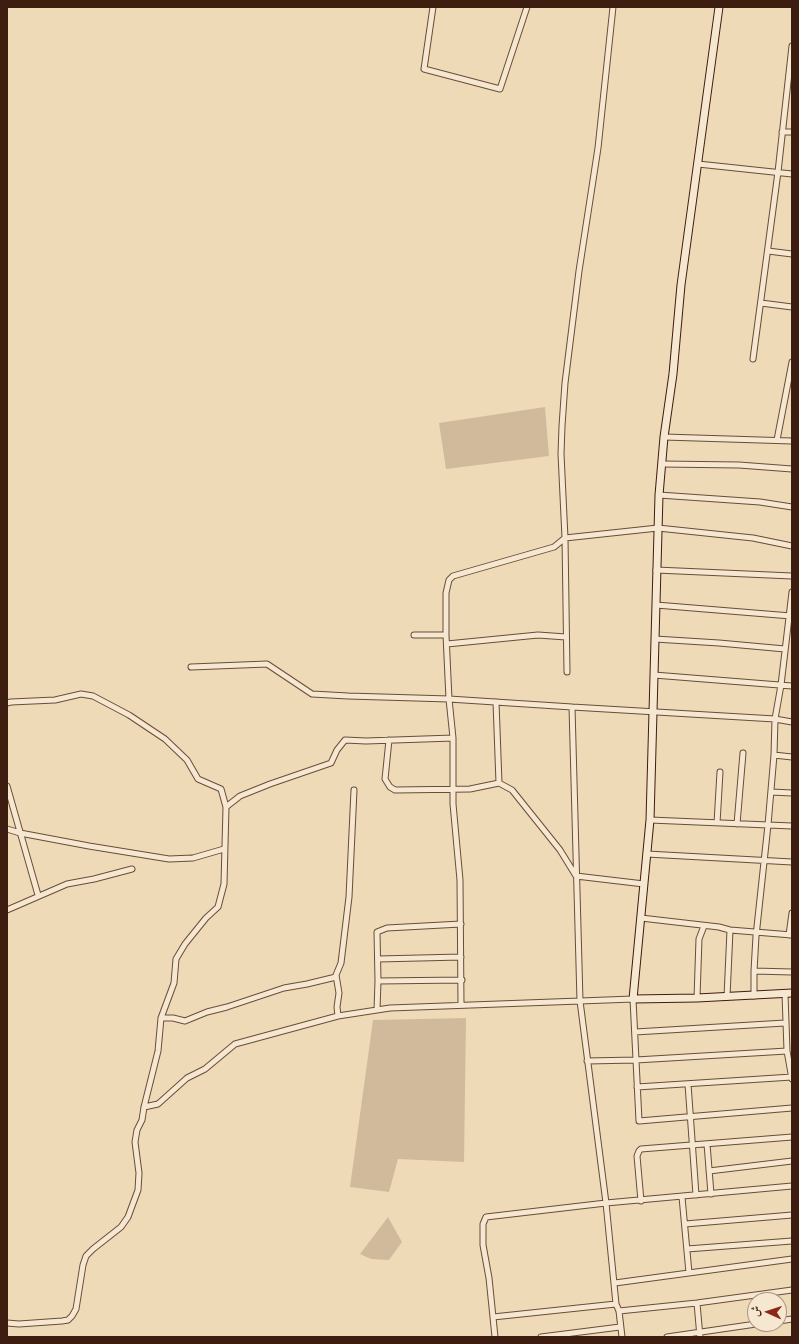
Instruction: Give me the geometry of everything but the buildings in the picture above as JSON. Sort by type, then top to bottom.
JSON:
[{"type":"street","points":[[433,7],[424,69],[500,89],[527,7]]},
{"type":"street","points":[[567,672],[565,538],[561,454],[565,383],[579,271],[598,148],[613,7]]},
{"type":"street","points":[[719,7],[681,285],[673,374],[664,437],[659,495],[650,820],[633,999],[639,1121],[690,1118],[792,1108]]},
{"type":"street","points":[[753,360],[778,172],[792,46]]},
{"type":"street","points":[[782,132],[792,132]]},
{"type":"street","points":[[698,164],[792,174]]},
{"type":"street","points":[[768,251],[792,254]]},
{"type":"street","points":[[761,303],[792,307]]},
{"type":"street","points":[[777,440],[792,362]]},
{"type":"street","points":[[664,437],[792,441]]},
{"type":"street","points":[[662,464],[739,465],[792,469]]},
{"type":"street","points":[[659,495],[760,502],[792,507]]},
{"type":"street","points":[[461,1005],[460,880],[453,804],[453,738],[449,699],[446,635],[446,593],[449,580],[454,576],[554,546],[565,538],[658,528],[753,538],[792,546]]},
{"type":"street","points":[[656,570],[792,576]]},
{"type":"street","points":[[754,996],[754,970],[771,792],[775,719],[791,616],[792,592]]},
{"type":"street","points":[[656,605],[791,616]]},
{"type":"street","points":[[414,635],[446,635]]},
{"type":"street","points":[[447,644],[538,635],[566,637]]},
{"type":"street","points":[[655,639],[785,649]]},
{"type":"street","points":[[191,667],[267,664],[312,694],[449,699],[775,719],[792,722]]},
{"type":"street","points":[[654,675],[792,686]]},
{"type":"street","points":[[7,703],[56,700],[81,694],[93,696],[129,715],[165,739],[187,760],[198,779],[221,789],[226,807],[224,884],[218,907],[206,918],[185,944],[176,959],[174,983],[161,1018],[158,1051],[142,1120],[135,1142],[139,1173],[138,1190],[128,1217],[121,1227],[86,1256],[83,1265],[76,1308],[68,1320],[20,1324],[7,1323]]},
{"type":"street","points":[[496,702],[499,783]]},
{"type":"street","points":[[572,707],[580,1001],[606,1203],[616,1304],[619,1311],[622,1337]]},
{"type":"street","points":[[226,807],[240,796],[331,763],[337,750],[345,740],[366,741],[453,738]]},
{"type":"street","points":[[389,740],[385,779],[390,788],[395,790],[470,789],[493,786],[499,783]]},
{"type":"street","points":[[737,824],[743,753]]},
{"type":"street","points":[[774,755],[792,757]]},
{"type":"street","points":[[717,823],[720,772]]},
{"type":"street","points":[[499,783],[512,790],[560,850],[576,876]]},
{"type":"street","points":[[7,786],[38,895]]},
{"type":"street","points":[[338,1016],[336,977],[341,962],[349,897],[354,790]]},
{"type":"street","points":[[771,792],[792,793]]},
{"type":"street","points":[[650,820],[792,826]]},
{"type":"street","points":[[7,829],[20,833],[170,859],[193,858],[224,850]]},
{"type":"street","points":[[647,854],[792,862]]},
{"type":"street","points":[[7,910],[38,895],[67,884],[132,869]]},
{"type":"street","points":[[576,876],[644,884]]},
{"type":"street","points":[[641,918],[719,927],[730,930],[791,935],[792,913]]},
{"type":"street","points":[[377,1010],[377,932],[387,928],[460,924]]},
{"type":"street","points":[[697,998],[699,939],[704,926]]},
{"type":"street","points":[[727,996],[730,930]]},
{"type":"street","points":[[378,959],[461,957]]},
{"type":"street","points":[[754,970],[792,972]]},
{"type":"street","points":[[161,1018],[173,1018],[185,1021],[207,1012],[284,988],[336,977]]},
{"type":"street","points":[[378,982],[462,980]]},
{"type":"street","points":[[144,1107],[158,1104],[187,1078],[205,1069],[235,1044],[338,1016],[390,1008],[788,994],[785,1023],[792,1078],[637,1087]]},
{"type":"street","points":[[635,1032],[785,1023]]},
{"type":"street","points":[[587,1061],[636,1060],[789,1048]]},
{"type":"street","points":[[688,1084],[696,1196]]},
{"type":"street","points":[[641,1201],[637,1156],[641,1149],[792,1137]]},
{"type":"street","points":[[707,1144],[711,1194]]},
{"type":"street","points":[[709,1171],[792,1161]]},
{"type":"street","points":[[495,1337],[489,1278],[482,1245],[483,1224],[486,1217],[606,1203],[696,1196],[792,1186]]},
{"type":"street","points":[[682,1197],[689,1273]]},
{"type":"street","points":[[685,1224],[792,1215]]},
{"type":"street","points":[[687,1249],[792,1240]]},
{"type":"street","points":[[615,1283],[792,1259]]},
{"type":"street","points":[[619,1311],[792,1290]]},
{"type":"street","points":[[697,1302],[700,1335]]},
{"type":"street","points":[[493,1317],[616,1304]]},
{"type":"street","points":[[667,1337],[700,1335],[747,1326]]},
{"type":"street","points":[[541,1337],[620,1327]]},
{"type":"shaded area","points":[[545,407],[549,456],[446,469],[439,423]]},
{"type":"shaded area","points":[[466,1018],[464,1162],[398,1159],[389,1192],[350,1187],[373,1020]]},
{"type":"shaded area","points":[[388,1217],[402,1242],[389,1260],[371,1259],[360,1254]]}]
